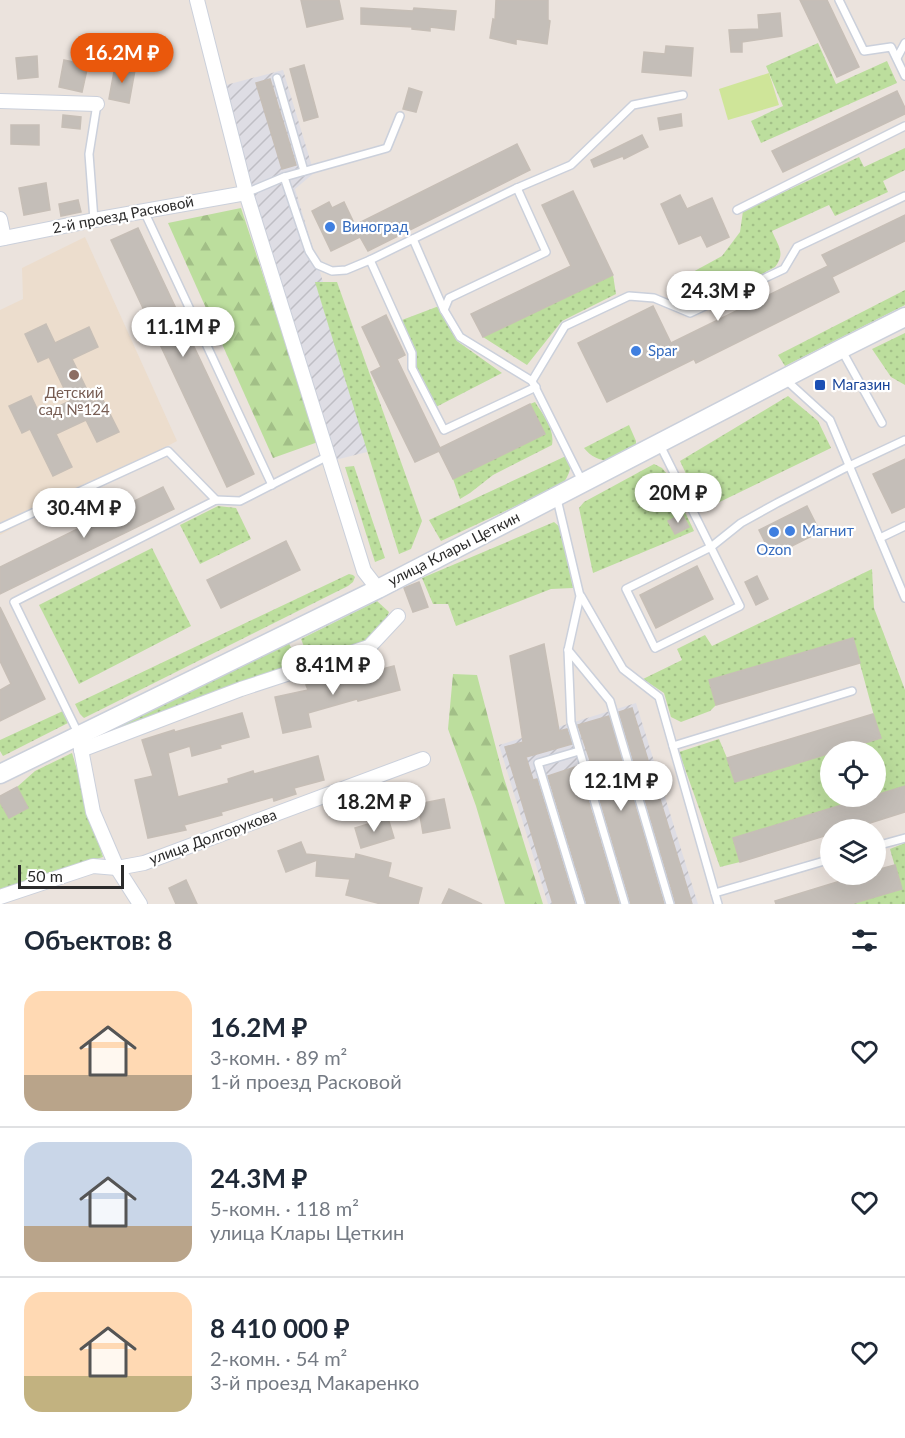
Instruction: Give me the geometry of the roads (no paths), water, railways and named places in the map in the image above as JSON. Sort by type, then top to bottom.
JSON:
[{"type":"main road","name":"улица Клары Цеткин","points":[[0,774],[80,743],[905,317]]},
{"type":"street","points":[[197,0],[246,193],[364,571],[378,589]]},
{"type":"street","points":[[0,101],[97,104]]},
{"type":"street","name":"2-й проезд Расковой","points":[[2,238],[246,193]]},
{"type":"street","points":[[0,219],[2,238]]},
{"type":"street","points":[[140,904],[117,868],[93,812],[80,743],[369,647],[398,616]]},
{"type":"street","name":"улица Долгорукова","points":[[0,897],[93,866],[117,868],[144,863],[423,759]]},
{"type":"lane","points":[[839,0],[864,51],[891,47],[905,76]]},
{"type":"lane","points":[[897,58],[905,43]]},
{"type":"lane","points":[[277,78],[304,171]]},
{"type":"lane","points":[[284,177],[309,251],[318,265],[332,271],[346,270],[517,188],[571,165],[633,105],[683,95]]},
{"type":"lane","points":[[94,220],[89,154],[97,104]]},
{"type":"lane","points":[[246,193],[284,177],[387,148],[400,116]]},
{"type":"lane","points":[[737,210],[905,126]]},
{"type":"lane","points":[[444,310],[449,298],[546,252],[517,188]]},
{"type":"lane","points":[[370,260],[412,353],[412,368],[444,430],[534,384],[565,326],[629,296],[654,298],[690,314],[784,269],[797,247],[905,196]]},
{"type":"lane","points":[[144,211],[272,485]]},
{"type":"lane","points":[[413,239],[444,310],[460,337],[534,384],[583,483]]},
{"type":"lane","points":[[841,349],[882,423]]},
{"type":"lane","points":[[784,378],[830,420],[904,595]]},
{"type":"lane","points":[[659,443],[711,547],[740,606],[655,648],[626,589],[711,547],[741,523],[777,503],[905,440]]},
{"type":"lane","points":[[0,528],[168,451],[216,500]]},
{"type":"lane","points":[[80,743],[14,602],[216,500],[240,501],[328,456]]},
{"type":"lane","points":[[557,496],[580,596],[622,669],[659,697],[718,904]]},
{"type":"lane","points":[[880,538],[905,526]]},
{"type":"lane","points":[[580,596],[568,650],[570,722],[625,904]]},
{"type":"lane","points":[[568,650],[610,701],[670,904]]},
{"type":"lane","points":[[673,746],[852,691]]},
{"type":"lane","points":[[579,751],[538,763],[581,904]]},
{"type":"lane","points":[[886,843],[905,838]]},
{"type":"lane","points":[[715,893],[820,863]]},
{"type":"place","name":"Виноград","points":[[330,227]]},
{"type":"place","name":"Spar","points":[[636,351]]},
{"type":"place","name":"Детский сад №124","points":[[74,375]]},
{"type":"place","name":"Магазин","points":[[820,385]]},
{"type":"place","name":"Магнит","points":[[790,531]]},
{"type":"place","name":"Ozon","points":[[774,532]]}]
